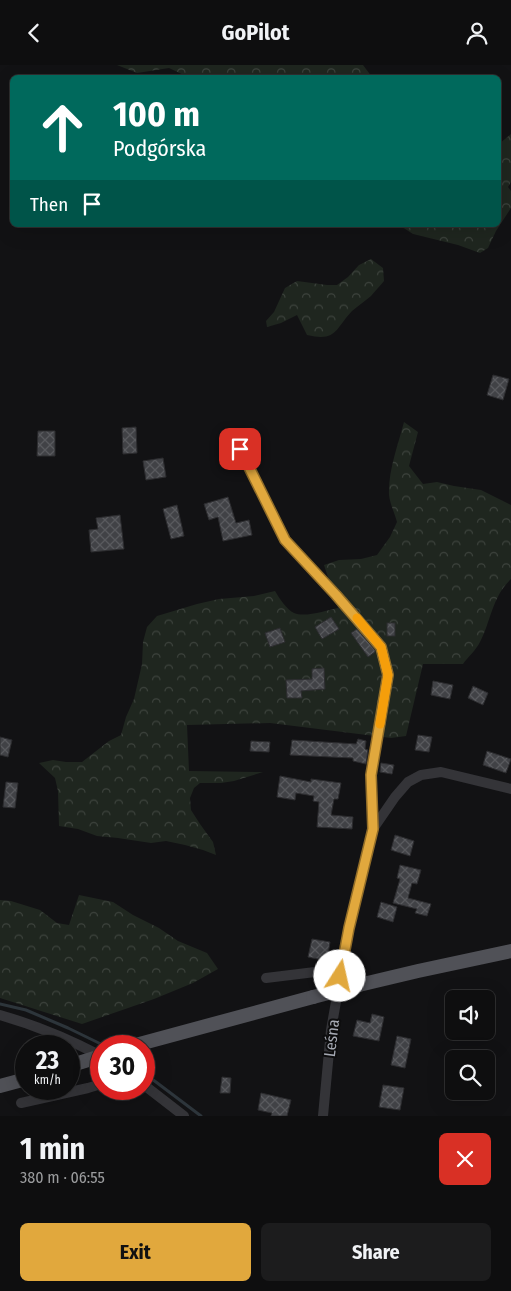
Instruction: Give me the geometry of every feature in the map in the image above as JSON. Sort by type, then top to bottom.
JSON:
[{"type":"main road","points":[[155,1040],[359,985],[511,951]]},
{"type":"main road","points":[[0,1086],[15,1082]]},
{"type":"street","points":[[240,449],[285,540],[381,647],[388,675],[371,775],[373,829]]},
{"type":"street","name":"Leśna","points":[[323,1116],[331,1030],[340,976],[349,928],[373,829],[395,797],[408,783],[421,775],[441,772],[511,789]]},
{"type":"street","points":[[266,978],[315,972],[340,976]]},
{"type":"street","points":[[0,1015],[24,1022],[90,1050]]},
{"type":"street","points":[[21,1103],[90,1087]]},
{"type":"street","points":[[155,1094],[184,1116]]},
{"type":"green space","points":[[117,65],[363,65],[370,75],[184,75],[169,68],[137,73]]},
{"type":"green space","points":[[511,134],[511,182],[508,187],[511,191],[511,208],[501,223],[501,142]]},
{"type":"green space","points":[[402,227],[499,227],[488,248],[480,253],[458,245],[413,234]]},
{"type":"green space","points":[[371,259],[383,268],[384,281],[330,335],[317,337],[307,335],[297,315],[267,327],[266,321],[274,312],[285,288],[297,281],[337,285],[359,265]]},
{"type":"green space","points":[[404,422],[418,432],[409,466],[423,484],[437,482],[481,490],[511,505],[511,579],[496,601],[480,642],[463,664],[423,664],[406,736],[391,738],[270,723],[187,725],[189,771],[263,772],[234,781],[200,783],[194,788],[190,798],[191,810],[213,842],[216,855],[166,841],[151,843],[97,836],[78,829],[59,826],[58,791],[55,778],[39,763],[53,760],[82,762],[109,741],[121,735],[134,699],[142,664],[143,642],[147,627],[157,616],[219,599],[254,596],[275,591],[294,613],[304,615],[338,608],[324,565],[339,560],[361,559],[377,555],[390,537],[397,522],[390,502],[390,477]]},
{"type":"green space","points":[[79,895],[113,902],[178,941],[207,953],[218,969],[193,983],[154,999],[82,1024],[0,998],[0,900],[11,901],[40,910],[57,923],[69,925]]},
{"type":"building","points":[[493,375],[509,379],[503,400],[487,395]]},
{"type":"building","points":[[136,427],[137,453],[123,454],[122,428]]},
{"type":"building","points":[[38,431],[55,431],[55,456],[37,456]]},
{"type":"building","points":[[163,458],[166,477],[146,480],[143,461]]},
{"type":"building","points":[[228,497],[236,523],[249,520],[252,535],[223,541],[218,517],[209,520],[204,504]]},
{"type":"building","points":[[177,505],[184,536],[171,539],[163,509]]},
{"type":"building","points":[[120,515],[124,549],[91,552],[89,530],[98,529],[96,518]]},
{"type":"building","points":[[331,617],[339,629],[322,639],[315,627]]},
{"type":"building","points":[[387,623],[395,623],[395,636],[387,636]]},
{"type":"building","points":[[280,628],[285,642],[270,647],[265,633]]},
{"type":"building","points":[[357,629],[375,650],[368,657],[351,633]]},
{"type":"building","points":[[324,668],[325,689],[301,691],[302,698],[287,698],[286,680],[312,679],[312,669]]},
{"type":"building","points":[[433,681],[453,685],[450,699],[431,695]]},
{"type":"building","points":[[473,686],[488,693],[483,705],[468,698]]},
{"type":"building","points":[[418,735],[432,737],[429,752],[415,750]]},
{"type":"building","points":[[0,737],[12,740],[8,757],[0,755]]},
{"type":"building","points":[[358,739],[366,741],[365,749],[368,750],[366,764],[353,761],[353,758],[290,755],[292,740],[356,744]]},
{"type":"building","points":[[251,741],[270,742],[269,752],[250,751]]},
{"type":"building","points":[[487,751],[511,759],[506,773],[483,765]]},
{"type":"building","points":[[381,763],[394,765],[392,774],[380,772]]},
{"type":"building","points":[[280,776],[311,782],[311,779],[341,783],[338,799],[334,799],[331,815],[353,817],[352,829],[317,827],[319,802],[313,801],[314,796],[296,793],[295,800],[277,797]]},
{"type":"building","points":[[6,782],[18,783],[15,808],[3,807]]},
{"type":"building","points":[[395,835],[414,841],[410,856],[391,850]]},
{"type":"building","points":[[400,865],[421,870],[417,884],[412,883],[408,898],[431,904],[427,916],[415,913],[417,909],[393,903],[400,879],[397,878]]},
{"type":"building","points":[[381,902],[397,907],[393,922],[377,917]]},
{"type":"building","points":[[312,939],[330,942],[327,961],[308,957]]},
{"type":"building","points":[[372,1014],[384,1017],[379,1041],[353,1036],[357,1020],[370,1023]]},
{"type":"building","points":[[397,1036],[411,1039],[405,1068],[391,1065]]},
{"type":"building","points":[[222,1077],[231,1078],[230,1093],[220,1093]]},
{"type":"building","points":[[383,1085],[404,1088],[400,1110],[379,1107]]},
{"type":"building","points":[[261,1093],[291,1100],[287,1116],[271,1116],[272,1113],[258,1110]]},
{"type":"waterway","points":[[0,1004],[26,1010],[90,1039]]},
{"type":"waterway","points":[[155,1081],[201,1116]]},
{"type":"slow traffic","points":[[357,618],[381,647],[388,675],[380,724]]},
{"type":"route","points":[[240,449],[285,540],[381,647],[388,675],[371,775],[373,829],[349,928],[340,976]]}]
